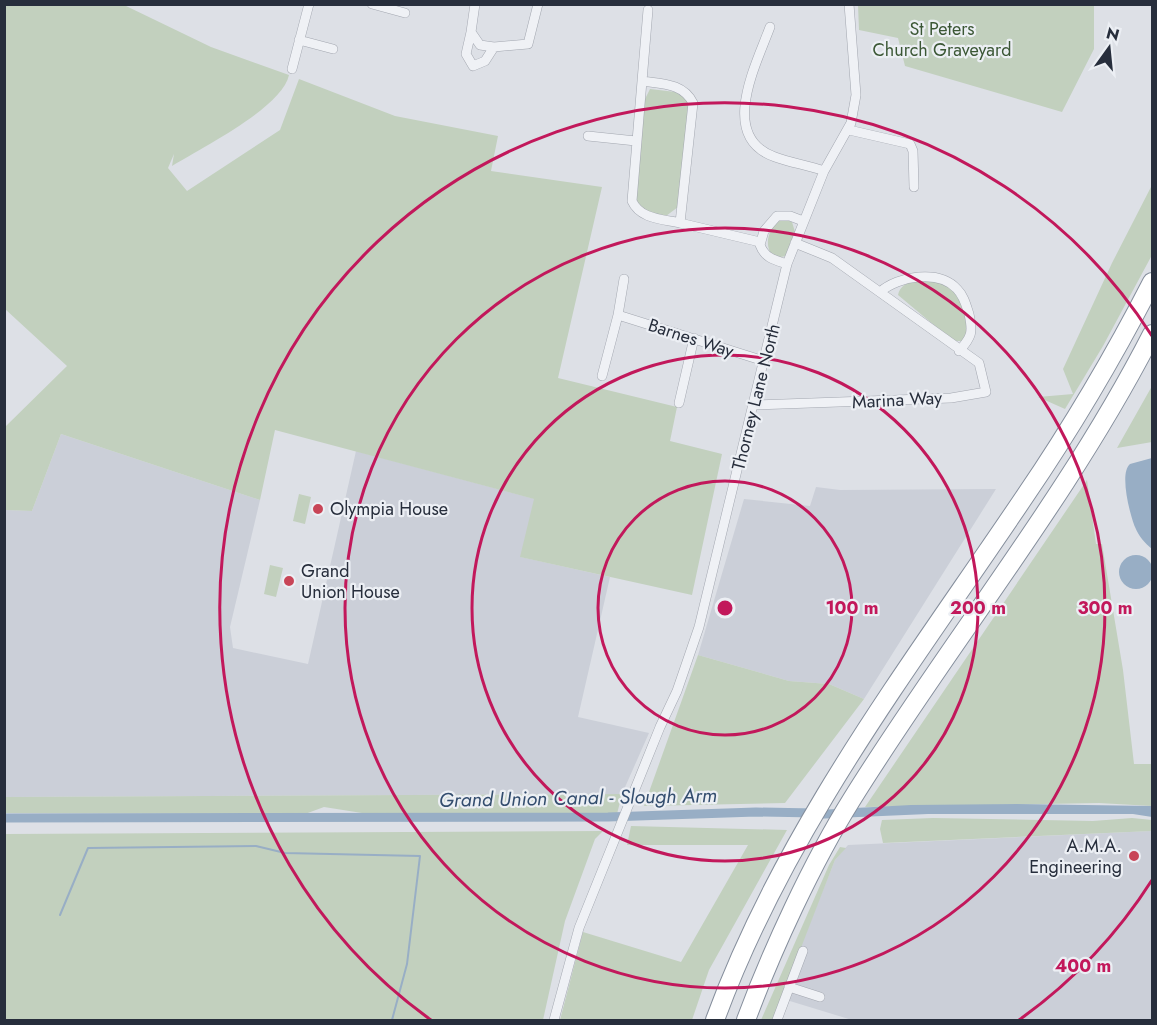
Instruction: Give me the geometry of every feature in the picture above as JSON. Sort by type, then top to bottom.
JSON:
[{"type":"highway","points":[[715,1020],[764,910],[806,828],[925,639],[1026,495],[1114,356],[1152,282]]},
{"type":"highway","points":[[746,1020],[803,890],[850,801],[1084,452],[1152,334]]},
{"type":"street","points":[[292,69],[309,4]]},
{"type":"street","points":[[372,4],[405,13]]},
{"type":"street","points":[[476,4],[466,54],[473,66],[485,62],[494,47]]},
{"type":"street","points":[[471,32],[480,45],[494,47],[528,44],[538,4]]},
{"type":"street","name":"Thorney Lane North","points":[[555,1020],[579,928],[660,727],[677,691],[699,627],[787,264],[824,171],[849,130],[856,95],[849,4]]},
{"type":"street","points":[[648,10],[631,190],[635,209],[643,214],[760,242]]},
{"type":"street","points":[[770,27],[747,89],[742,113],[753,141],[773,157],[824,171]]},
{"type":"street","points":[[299,40],[333,49]]},
{"type":"street","points":[[642,81],[677,87],[687,93],[693,103],[680,223]]},
{"type":"street","points":[[849,130],[910,144],[915,175],[914,187]]},
{"type":"street","points":[[588,136],[636,141]]},
{"type":"street","points":[[787,264],[771,259],[763,252],[760,242],[764,231],[777,216],[790,216],[804,221]]},
{"type":"street","points":[[795,243],[832,258],[959,351],[971,338],[973,330],[965,300],[953,285],[940,279],[910,279],[893,282],[880,292]]},
{"type":"street","points":[[602,376],[618,315],[624,279]]},
{"type":"street","name":"Barnes Way","points":[[618,315],[764,360]]},
{"type":"street","points":[[679,403],[694,338]]},
{"type":"street","name":"Marina Way","points":[[754,405],[951,398],[986,392],[979,363],[959,351]]},
{"type":"street","points":[[777,1020],[803,951]]},
{"type":"street","points":[[789,987],[820,997]]},
{"type":"shaded area","points":[[61,434],[260,500],[230,627],[233,648],[308,664],[356,451],[535,499],[521,557],[610,577],[578,717],[649,733],[622,794],[5,797],[5,510],[32,511]]},
{"type":"shaded area","points":[[816,487],[840,490],[996,489],[864,699],[829,684],[789,681],[698,655],[744,499],[810,506]]},
{"type":"shaded area","points":[[1152,831],[1152,1020],[852,1020],[780,998],[835,860],[848,845]]},
{"type":"green space","points":[[4,5],[124,5],[211,47],[289,75],[283,88],[257,114],[172,166],[174,154],[168,168],[187,191],[280,130],[299,79],[395,116],[498,136],[491,171],[602,187],[558,378],[677,407],[670,441],[722,454],[692,595],[520,557],[534,499],[275,430],[260,500],[61,434],[32,511],[5,510],[5,427],[67,366],[5,309]]},
{"type":"green space","name":"St Peters Church Graveyard","points":[[858,5],[1094,5],[1094,49],[1062,112],[905,66],[898,38],[859,30]]},
{"type":"green space","points":[[650,89],[684,93],[689,105],[678,207],[666,216],[640,210],[634,201],[645,99]]},
{"type":"green space","points":[[1152,185],[1152,255],[1103,346],[1065,409],[1038,397],[1073,394],[1063,369],[1112,263]]},
{"type":"green space","points":[[783,219],[792,222],[795,232],[786,256],[775,258],[769,248],[768,237],[774,226]]},
{"type":"green space","points":[[935,281],[950,288],[959,299],[970,329],[963,341],[953,341],[898,295],[908,283]]},
{"type":"green space","points":[[1152,386],[1152,442],[1117,448]]},
{"type":"green space","points":[[1087,480],[1096,544],[1102,544],[1123,670],[1134,764],[1152,764],[1152,806],[1099,803],[865,807]]},
{"type":"green space","points":[[299,494],[311,497],[305,524],[293,521]]},
{"type":"green space","points":[[270,565],[283,568],[276,597],[264,594]]},
{"type":"green space","points":[[698,655],[789,681],[829,684],[864,699],[785,803],[644,806]]},
{"type":"green space","points":[[622,794],[617,814],[362,813],[324,807],[305,814],[4,813],[5,797]]},
{"type":"green space","points":[[933,818],[1093,821],[1132,818],[1152,820],[1152,831],[883,843],[880,829],[882,820]]},
{"type":"green space","points":[[631,826],[787,830],[709,970],[692,1020],[560,1020],[583,932],[681,962],[748,845],[627,845]]},
{"type":"green space","points":[[603,831],[595,839],[565,921],[543,1020],[5,1020],[5,834]]},
{"type":"green space","points":[[840,847],[846,848],[835,860],[773,1020],[761,1020],[829,865]]},
{"type":"water","points":[[1152,458],[1152,549],[1142,540],[1135,527],[1128,504],[1125,476],[1130,464]]},
{"type":"water","points":[[1136,555],[1148,560],[1153,572],[1148,584],[1136,589],[1124,584],[1119,572],[1124,560]]},
{"type":"water","points":[[911,805],[1152,806],[1152,817],[1133,814],[928,814],[813,819],[818,810]]},
{"type":"waterway","name":"Grand Union Canal - Slough Arm","points":[[4,818],[608,817],[756,812],[815,813]]},
{"type":"waterway","points":[[60,915],[88,848],[256,846],[285,853],[420,856],[407,964],[392,1020]]},
{"type":"place","name":"Olympia House","points":[[318,509]]},
{"type":"place","name":"Grand Union House","points":[[289,581]]},
{"type":"place","name":"A.M.A. Engineering","points":[[1134,856]]}]
